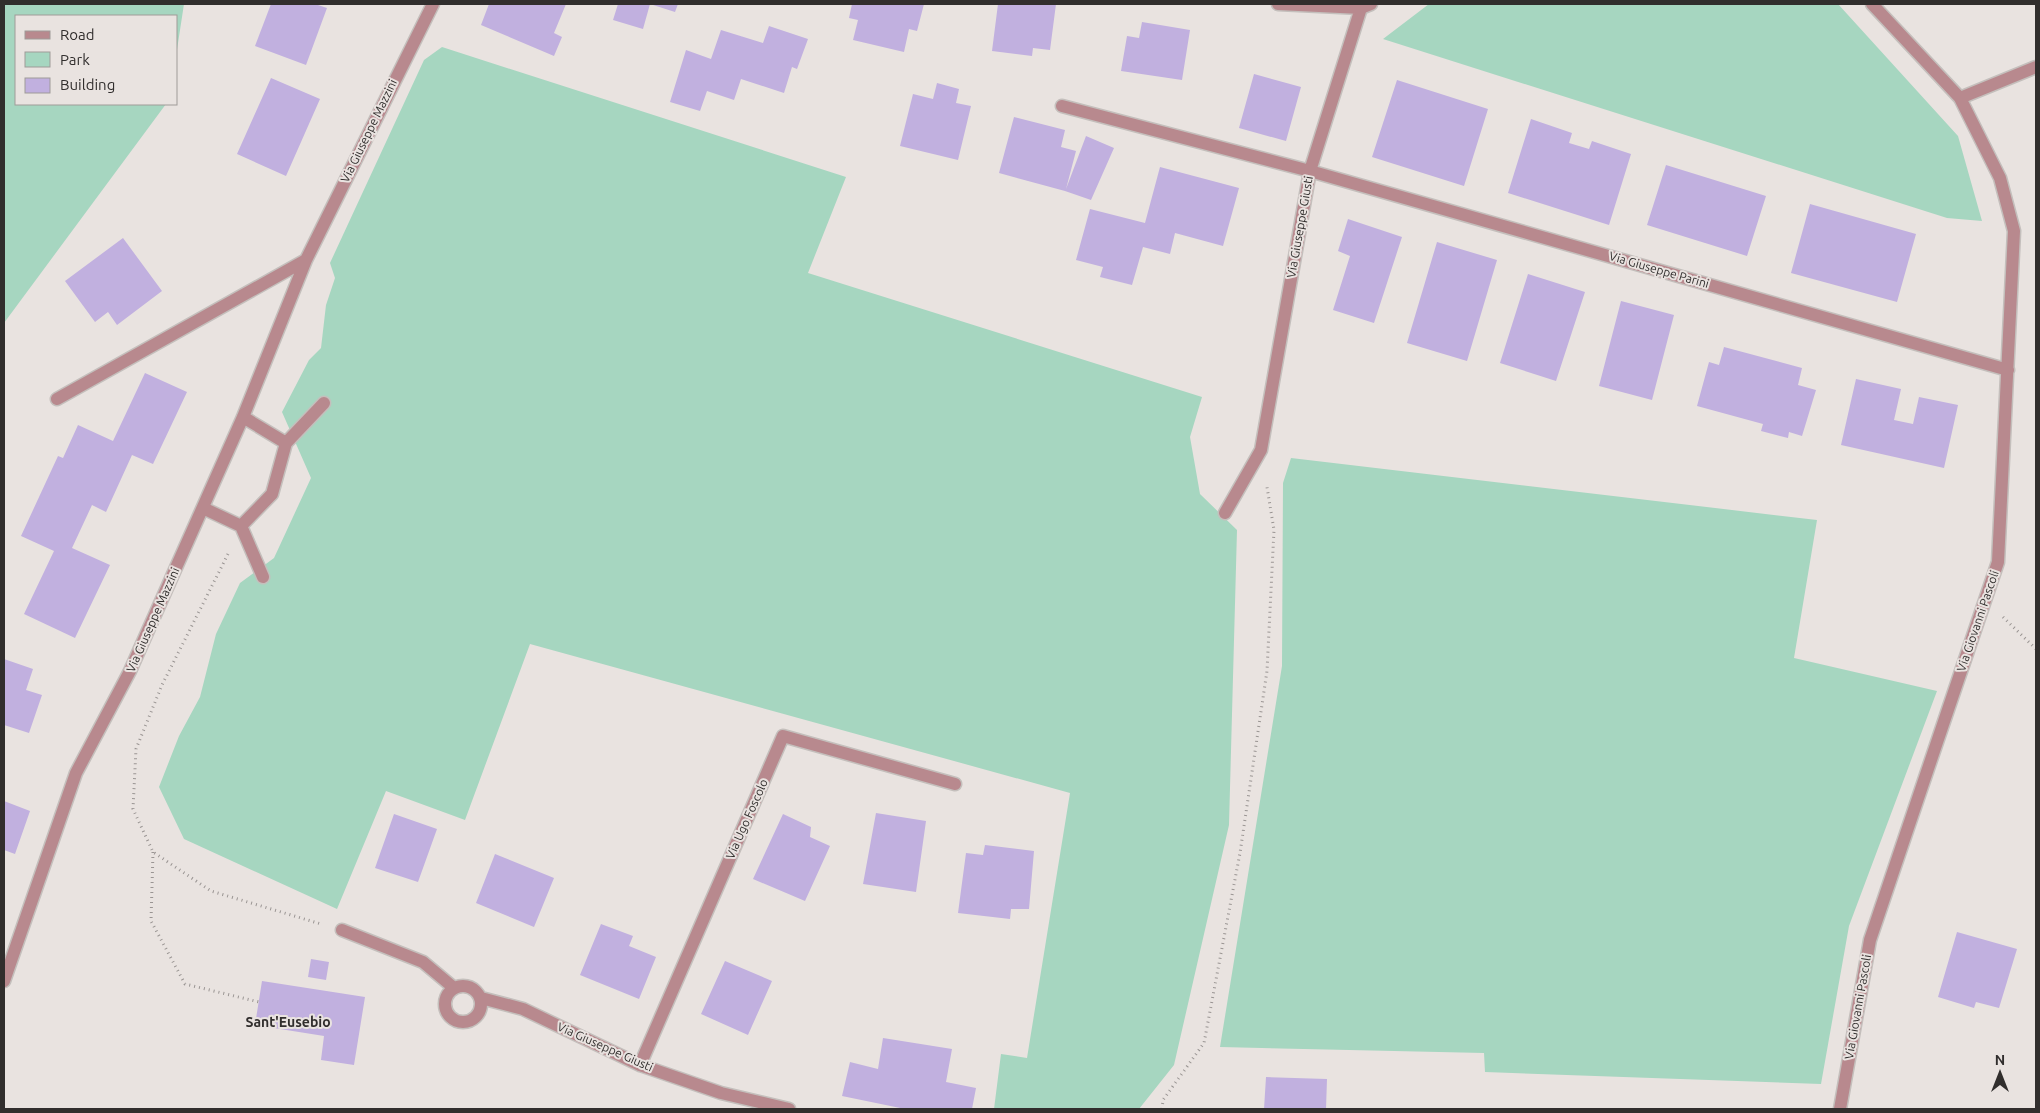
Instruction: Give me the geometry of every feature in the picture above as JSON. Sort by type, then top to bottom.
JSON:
[{"type":"street","name":"Via Giuseppe Mazzini","points":[[4,981],[76,772],[130,671],[243,417],[306,260],[433,4]]},
{"type":"street","points":[[1278,4],[1366,6]]},
{"type":"street","name":"Via Giovanni Pascoli","points":[[1840,1109],[1870,940],[1998,562],[2014,231],[2000,178],[1960,98],[1872,4]]},
{"type":"street","name":"Via Giuseppe Giusti","points":[[1225,513],[1261,450],[1310,170],[1366,6]]},
{"type":"street","points":[[1960,98],[2036,67]]},
{"type":"street","name":"Via Giuseppe Parini","points":[[1062,106],[1310,170],[2008,370]]},
{"type":"street","points":[[57,399],[306,260]]},
{"type":"street","points":[[241,526],[272,494],[286,443],[324,402]]},
{"type":"street","points":[[243,417],[286,443]]},
{"type":"street","points":[[203,508],[241,526],[263,578]]},
{"type":"street","name":"Via Ugo Foscolo","points":[[640,1065],[783,736],[955,784]]},
{"type":"street","name":"Via Giuseppe Giusti","points":[[342,930],[423,962],[454,988],[465,986],[474,989],[481,998],[523,1009],[640,1065],[721,1092],[789,1109]]},
{"type":"street","points":[[454,988],[448,994],[444,1003],[446,1012],[452,1019],[460,1023],[470,1022],[477,1016],[481,1008],[481,998]]},
{"type":"path","points":[[1162,1109],[1164,1100],[1204,1042],[1240,854],[1267,671],[1274,530],[1261,450]]},
{"type":"path","points":[[241,526],[162,684],[136,749],[133,809],[153,852],[150,921],[186,984],[259,1002]]},
{"type":"path","points":[[153,852],[210,891],[342,930]]},
{"type":"green space","points":[[4,4],[184,4],[178,43],[178,15],[15,15],[15,105],[165,105],[4,323]]},
{"type":"green space","points":[[1429,4],[1838,4],[1958,136],[1982,221],[1947,218],[1383,39]]},
{"type":"green space","points":[[442,47],[846,177],[808,273],[1202,397],[1190,437],[1200,494],[1237,530],[1229,825],[1174,1065],[1139,1109],[994,1109],[1001,1054],[1027,1058],[1070,793],[530,644],[465,820],[386,791],[337,909],[184,839],[159,787],[179,736],[200,697],[216,634],[240,583],[274,558],[311,478],[282,412],[309,360],[321,348],[326,305],[335,278],[330,263],[424,60]]},
{"type":"green space","points":[[1291,458],[1817,520],[1794,658],[1937,691],[1849,926],[1821,1084],[1485,1072],[1484,1053],[1220,1047],[1282,666],[1283,483]]},
{"type":"building","points":[[271,4],[315,4],[327,8],[306,65],[255,46]]},
{"type":"building","points":[[489,4],[566,4],[554,33],[562,37],[554,56],[481,25]]},
{"type":"building","points":[[618,4],[650,4],[643,29],[613,20]]},
{"type":"building","points":[[650,4],[678,4],[675,12]]},
{"type":"building","points":[[852,4],[924,4],[917,31],[909,29],[904,52],[853,40],[858,20],[849,18]]},
{"type":"building","points":[[998,4],[1056,4],[1050,50],[1033,48],[1032,56],[992,51]]},
{"type":"building","points":[[1142,22],[1190,30],[1182,80],[1121,71],[1127,36],[1139,38]]},
{"type":"building","points":[[769,26],[808,39],[797,69],[792,67],[784,93],[741,79],[734,100],[707,91],[700,111],[670,102],[686,50],[711,59],[721,30],[763,43]]},
{"type":"building","points":[[1254,74],[1301,87],[1286,141],[1239,128]]},
{"type":"building","points":[[271,78],[320,99],[286,176],[237,154]]},
{"type":"building","points":[[1397,80],[1488,109],[1464,186],[1372,157]]},
{"type":"building","points":[[937,83],[959,89],[956,103],[971,106],[958,160],[900,146],[913,94],[933,99]]},
{"type":"building","points":[[1014,117],[1065,130],[1061,147],[1076,151],[1066,189],[1086,136],[1114,148],[1091,200],[999,173]]},
{"type":"building","points":[[1531,119],[1572,133],[1569,143],[1589,149],[1592,141],[1631,154],[1609,225],[1508,193]]},
{"type":"building","points":[[1666,165],[1766,196],[1747,256],[1647,225]]},
{"type":"building","points":[[1160,167],[1239,188],[1223,246],[1175,233],[1170,254],[1143,247],[1132,285],[1100,277],[1103,267],[1076,260],[1090,209],[1145,223]]},
{"type":"building","points":[[1810,204],[1916,234],[1897,302],[1791,273]]},
{"type":"building","points":[[1348,219],[1402,237],[1374,323],[1333,310],[1350,256],[1338,251]]},
{"type":"building","points":[[123,238],[162,291],[117,325],[108,312],[95,322],[65,281]]},
{"type":"building","points":[[1437,242],[1497,260],[1467,361],[1407,343]]},
{"type":"building","points":[[1528,274],[1585,292],[1556,381],[1500,363]]},
{"type":"building","points":[[1621,301],[1674,315],[1652,400],[1599,386]]},
{"type":"building","points":[[1724,347],[1802,368],[1798,385],[1816,390],[1802,436],[1789,432],[1788,438],[1761,431],[1763,424],[1697,406],[1709,362],[1719,365]]},
{"type":"building","points":[[145,373],[187,392],[153,464],[132,455],[106,512],[92,505],[72,548],[110,565],[75,638],[24,614],[54,551],[21,536],[58,456],[63,458],[78,425],[113,441]]},
{"type":"building","points":[[1856,379],[1901,389],[1894,420],[1913,424],[1919,397],[1958,405],[1944,468],[1841,445]]},
{"type":"building","points":[[4,659],[33,669],[26,690],[42,695],[29,733],[4,725]]},
{"type":"building","points":[[4,801],[30,811],[15,854],[4,850]]},
{"type":"building","points":[[876,813],[926,821],[916,892],[863,884]]},
{"type":"building","points":[[394,814],[437,829],[418,882],[375,868]]},
{"type":"building","points":[[783,814],[811,827],[810,837],[830,846],[805,901],[753,879]]},
{"type":"building","points":[[985,845],[1034,851],[1029,909],[1011,909],[1010,919],[958,913],[966,853],[983,855]]},
{"type":"building","points":[[495,854],[554,878],[534,927],[476,903]]},
{"type":"building","points":[[601,924],[633,936],[629,946],[656,957],[639,999],[580,975]]},
{"type":"building","points":[[1957,932],[2017,949],[1999,1008],[1976,1002],[1974,1008],[1938,997]]},
{"type":"building","points":[[311,959],[329,962],[326,980],[308,977]]},
{"type":"building","points":[[725,961],[772,981],[748,1035],[701,1014]]},
{"type":"building","points":[[262,981],[365,997],[354,1065],[321,1060],[324,1036],[255,1025]]},
{"type":"building","points":[[883,1038],[952,1049],[946,1082],[976,1088],[972,1109],[905,1109],[842,1096],[850,1062],[878,1069]]},
{"type":"building","points":[[1266,1077],[1327,1079],[1326,1109],[1264,1109]]},
{"type":"district","name":"Sant'Eusebio","points":[[288,1022]]}]
